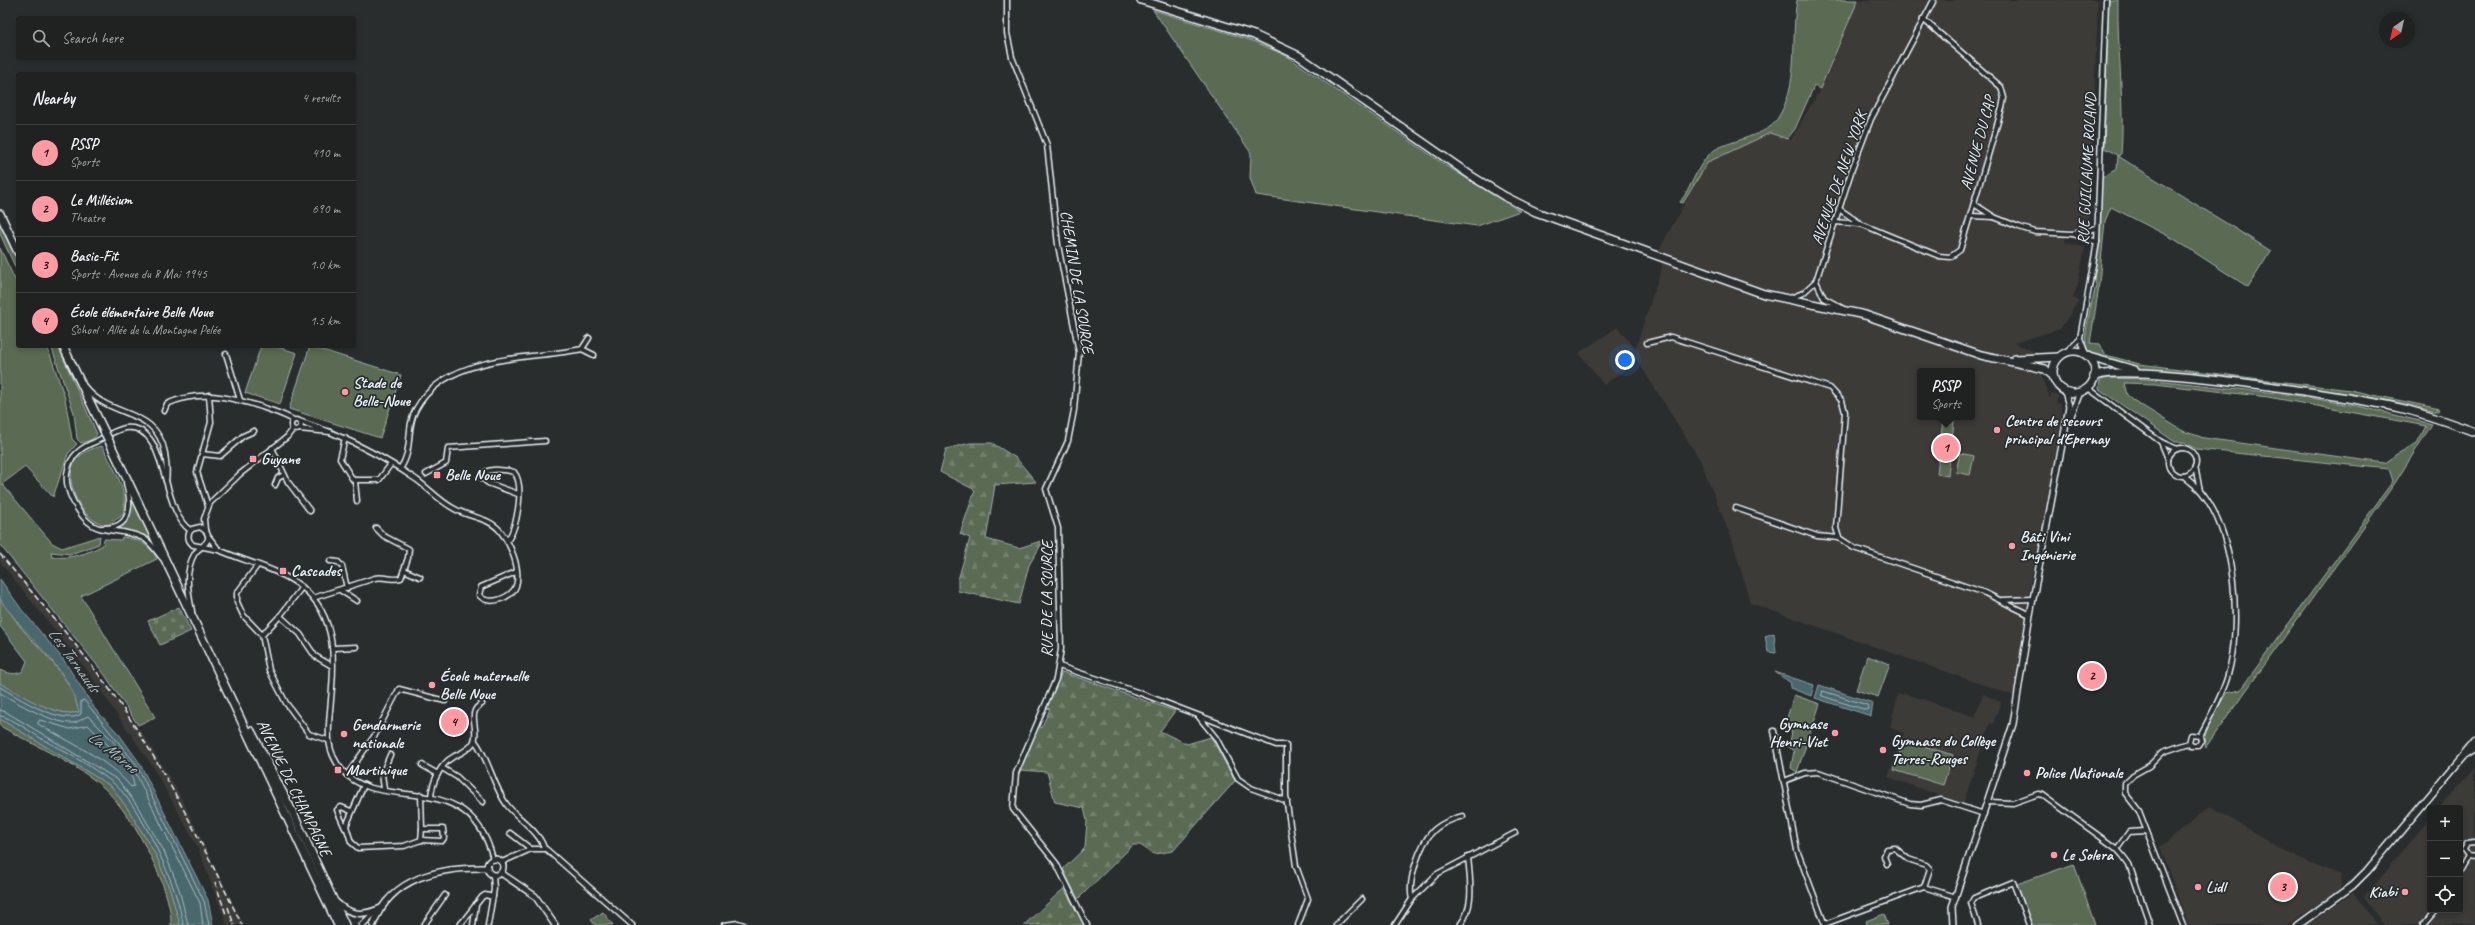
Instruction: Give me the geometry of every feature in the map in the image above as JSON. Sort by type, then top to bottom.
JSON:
[{"type":"main road","points":[[1141,0],[1254,35],[1299,56],[1473,177],[1520,205],[1604,238],[1784,299],[1848,311],[1883,320],[1981,355],[2045,369],[2052,375],[2057,385],[2065,392],[2080,392],[2088,388],[2094,377],[2095,368],[2087,355]]},
{"type":"main road","points":[[1156,0],[1190,16]]},
{"type":"main road","points":[[0,214],[16,248]]},
{"type":"main road","points":[[64,348],[216,665],[338,925]]},
{"type":"main road","points":[[2052,375],[2054,363],[2059,357],[2067,351],[2079,351],[2106,363],[2149,373],[2360,400],[2417,412],[2475,432]]},
{"type":"main road","points":[[2006,360],[2059,357]]},
{"type":"main road","points":[[2094,377],[2112,373],[2149,373]]},
{"type":"main road","name":"AVENUE DE CHAMPAGNE","points":[[216,665],[292,811],[345,925]]},
{"type":"main road","points":[[2298,925],[2356,882],[2393,841],[2454,765],[2475,742]]},
{"type":"main road","points":[[2454,765],[2475,749]]},
{"type":"street","name":"CHEMIN DE LA SOURCE","points":[[1007,0],[1010,46],[1044,132],[1050,160],[1052,198],[1058,245],[1079,352],[1074,410],[1068,440],[1047,484]]},
{"type":"street","name":"AVENUE DE NEW YORK","points":[[1816,281],[1852,169],[1875,110],[1934,0]]},
{"type":"street","name":"RUE GUILLAUME ROLAND","points":[[2080,338],[2097,242],[2106,0]]},
{"type":"street","name":"AVENUE DU CAP","points":[[1861,224],[1939,256],[1954,256],[1960,250],[1971,216],[2002,108],[2004,92],[2001,87],[1924,19]]},
{"type":"street","points":[[1974,204],[1994,217],[2035,232],[2073,234],[2097,242]]},
{"type":"street","points":[[1839,209],[1861,224]]},
{"type":"street","points":[[1971,216],[1994,217]]},
{"type":"street","points":[[1835,222],[1861,224]]},
{"type":"street","points":[[2073,234],[2097,228]]},
{"type":"street","points":[[1784,299],[1803,293],[1816,281],[1824,298],[1848,311]]},
{"type":"street","points":[[1647,343],[1671,337],[1830,388],[1837,394],[1845,412],[1836,528],[1839,538]]},
{"type":"street","points":[[582,349],[589,338]]},
{"type":"street","points":[[2067,351],[2080,338],[2087,355]]},
{"type":"street","points":[[400,469],[408,455],[414,413],[422,400],[439,385],[461,372],[496,360],[582,349],[594,355]]},
{"type":"street","points":[[226,354],[240,400]]},
{"type":"street","points":[[79,379],[98,400],[143,420],[155,428],[162,441],[167,470],[166,483]]},
{"type":"street","points":[[2088,388],[2161,442],[2177,449],[2186,448],[2193,454],[2200,491],[2221,532],[2235,594],[2236,622],[2228,676],[2216,705],[2200,736],[2201,741],[2198,746],[2192,746],[2189,743]]},
{"type":"street","points":[[1953,925],[1951,914],[1956,897],[1989,802],[2013,724],[2030,615],[2069,406],[2065,392]]},
{"type":"street","points":[[2065,430],[2080,392]]},
{"type":"street","points":[[208,506],[197,472],[211,422],[209,395]]},
{"type":"street","points":[[164,411],[167,404],[172,401],[190,396],[209,395],[240,400],[345,438],[400,469],[454,509],[493,524],[507,541],[514,559],[516,572],[515,587],[510,594],[490,603],[484,601],[479,595],[481,587],[516,572]]},
{"type":"street","points":[[293,420],[291,426],[293,429]]},
{"type":"street","points":[[299,421],[301,424],[299,429]]},
{"type":"street","points":[[169,568],[154,547],[142,538],[93,526],[79,513],[69,491],[66,476],[72,458],[88,445],[124,428],[141,430],[152,441],[174,508],[185,527],[190,530]]},
{"type":"street","points":[[219,550],[208,536],[206,530],[204,519],[208,506],[293,429],[330,432]]},
{"type":"street","points":[[202,454],[220,456],[244,436],[254,431]]},
{"type":"street","points":[[345,438],[340,459],[349,477],[355,481],[379,480],[391,464]]},
{"type":"street","points":[[426,474],[446,463],[448,448],[545,441]]},
{"type":"street","points":[[2161,442],[2172,472],[2184,476],[2200,491]]},
{"type":"street","points":[[272,448],[284,475],[310,511]]},
{"type":"street","points":[[2168,459],[2177,449]]},
{"type":"street","points":[[93,526],[112,527],[123,521],[128,514],[130,500],[121,467]]},
{"type":"street","points":[[2184,476],[2195,467]]},
{"type":"street","points":[[507,541],[512,536],[518,519],[518,494],[517,477],[514,472],[488,470],[484,473],[483,479],[488,483],[518,494]]},
{"type":"street","points":[[275,485],[278,478],[284,475]]},
{"type":"street","points":[[355,481],[357,501]]},
{"type":"street","name":"RUE DE LA SOURCE","points":[[1047,484],[1047,493],[1058,528],[1061,641],[1059,666],[1016,773],[1013,809],[1056,863],[1087,925]]},
{"type":"street","points":[[1736,508],[1817,536],[1839,538],[1854,548],[2000,600],[2030,615]]},
{"type":"street","points":[[190,530],[198,527],[206,530]]},
{"type":"street","points":[[313,598],[375,578],[399,580],[404,570],[409,549],[384,536],[376,528]]},
{"type":"street","points":[[190,530],[188,537],[190,543],[196,547],[203,546],[219,550],[288,579],[302,587],[313,598],[326,620],[333,648],[328,740],[335,761],[347,775],[364,785],[384,790],[432,797],[458,808],[473,821],[486,839],[493,859]]},
{"type":"street","points":[[193,618],[189,594],[188,574],[193,557],[203,546],[208,536]]},
{"type":"street","points":[[330,561],[338,562],[342,566],[347,588]]},
{"type":"street","points":[[257,566],[237,593],[236,599],[243,615],[262,635],[269,670],[286,703],[309,734],[328,740]]},
{"type":"street","points":[[404,570],[420,577]]},
{"type":"street","points":[[262,635],[280,616],[302,587]]},
{"type":"street","points":[[340,590],[356,601]]},
{"type":"street","points":[[2000,600],[2014,601],[2033,599]]},
{"type":"street","points":[[280,616],[300,634],[315,656],[332,666]]},
{"type":"street","points":[[333,648],[356,647]]},
{"type":"street","points":[[1059,666],[1140,693],[1276,745],[1286,745],[1287,801],[1296,866],[1304,884],[1308,899],[1298,925]]},
{"type":"street","points":[[347,775],[375,735],[399,689],[445,701]]},
{"type":"street","points":[[482,704],[474,713],[475,741],[500,795],[513,812],[539,838],[544,848],[632,925]]},
{"type":"street","points":[[1198,716],[1216,738],[1238,779],[1251,788],[1287,801]]},
{"type":"street","points":[[1774,731],[1797,850],[1825,924],[1882,901],[1924,887],[1956,897]]},
{"type":"street","points":[[2189,743],[2191,735],[2200,736]]},
{"type":"street","points":[[432,797],[433,786],[442,768],[449,759],[469,748],[475,741]]},
{"type":"street","points":[[2183,925],[2139,811],[2125,793],[2125,783],[2133,775],[2149,766],[2163,752],[2189,743]]},
{"type":"street","points":[[384,790],[382,774],[390,755]]},
{"type":"street","points":[[422,765],[438,774]]},
{"type":"street","points":[[442,768],[457,777],[483,802]]},
{"type":"street","points":[[1784,780],[1805,773],[1818,772],[1917,806],[1941,800],[1984,814]]},
{"type":"street","points":[[346,830],[351,812],[364,785]]},
{"type":"street","points":[[1989,802],[2013,803],[2038,794],[2043,795],[2117,849],[2129,864],[2150,925]]},
{"type":"street","points":[[421,795],[421,840]]},
{"type":"street","points":[[351,812],[340,807],[337,810],[353,845],[358,848],[404,846],[421,840],[442,841],[444,838],[443,829],[422,829]]},
{"type":"street","points":[[1412,899],[1411,877],[1430,835],[1440,826],[1463,816]]},
{"type":"street","points":[[2117,849],[2122,839],[2128,832],[2146,831]]},
{"type":"street","points":[[510,833],[531,849]]},
{"type":"street","points":[[1395,925],[1412,899],[1437,874],[1515,833]]},
{"type":"street","points":[[2475,842],[2470,842],[2465,846],[2464,850],[2468,856],[2475,857]]},
{"type":"street","points":[[1888,864],[1884,856],[1887,849],[1890,847],[1895,848],[1908,859],[1926,865],[1930,869],[1924,887]]},
{"type":"street","points":[[493,859],[502,862],[531,849],[544,848]]},
{"type":"street","points":[[2463,865],[2468,856]]},
{"type":"street","points":[[1460,925],[1467,917],[1470,908],[1468,857]]},
{"type":"street","points":[[487,868],[489,862],[493,859]]},
{"type":"street","points":[[493,875],[501,873],[504,868],[502,862]]},
{"type":"street","points":[[362,925],[382,908],[400,888],[424,875],[453,868],[487,868],[493,875],[493,897],[488,925]]},
{"type":"street","points":[[501,873],[535,896],[555,925]]},
{"type":"street","points":[[1978,925],[1971,903],[1974,898],[2013,882],[2029,925]]},
{"type":"street","points":[[424,925],[445,895]]},
{"type":"street","points":[[460,925],[477,902],[485,895],[493,897]]},
{"type":"street","points":[[332,898],[344,909],[356,914],[368,914],[382,908]]},
{"type":"street","points":[[1336,925],[1362,899]]},
{"type":"street","points":[[473,925],[477,902]]},
{"type":"street","points":[[372,924],[382,908]]},
{"type":"street","points":[[332,912],[345,925]]},
{"type":"street","points":[[2423,925],[2433,913]]},
{"type":"street","points":[[724,925],[743,924]]},
{"type":"shaded area","points":[[1858,0],[2098,0],[2090,211],[2087,224],[2076,229],[2066,229],[2065,240],[2066,243],[2085,247],[2078,284],[2073,298],[2079,300],[2060,329],[2014,343],[2038,353],[2043,381],[2050,398],[2051,393],[2059,396],[2056,403],[2061,404],[2061,423],[2048,500],[2030,583],[2015,696],[1750,603],[1733,542],[1700,460],[1637,360],[1604,385],[1579,353],[1618,327],[1635,350],[1662,267],[1659,250],[1707,162],[1770,133],[1791,140],[1826,79]]},
{"type":"shaded area","points":[[0,551],[88,659],[146,739],[178,792],[244,925],[227,925],[197,846],[153,767],[86,669],[0,562]]},
{"type":"shaded area","points":[[1904,693],[1975,717],[1983,694],[2001,702],[1993,724],[1990,723],[1963,804],[1888,777],[1904,733],[1890,728],[1898,694],[1903,695]]},
{"type":"shaded area","points":[[2475,768],[2475,925],[2384,925],[2364,898],[2427,822],[2427,913],[2463,913],[2463,805],[2441,805]]},
{"type":"shaded area","points":[[2210,806],[2288,853],[2340,875],[2341,888],[2287,925],[2188,925],[2160,847]]},
{"type":"shaded area","points":[[2353,893],[2376,925],[2307,925]]},
{"type":"green space","points":[[1797,0],[1858,0],[1820,89],[1814,86],[1795,129],[1787,139],[1770,133],[1708,162],[1683,203],[1680,202],[1689,189],[1700,166],[1710,154],[1716,149],[1765,130],[1772,126],[1776,121],[1784,107],[1792,77]]},
{"type":"green space","points":[[2109,0],[2118,0],[2122,136],[2121,155],[2118,156],[2271,251],[2248,287],[2174,239],[2111,207],[2105,221],[2098,293],[2090,343],[2100,344],[2106,355],[2139,364],[2350,390],[2440,409],[2439,411],[2432,411],[2365,396],[2295,386],[2274,381],[2146,370],[2100,359],[2088,352],[2085,339],[2096,285],[2094,279],[2099,244],[2102,177],[2117,169],[2118,155],[2104,148]]},
{"type":"green space","points":[[1153,10],[1250,40],[1287,56],[1445,165],[1520,211],[1477,226],[1256,195],[1250,178],[1251,153]]},
{"type":"green space","points":[[0,224],[16,257],[16,269],[0,234]]},
{"type":"green space","points":[[0,248],[16,282],[16,348],[48,348],[65,398],[72,439],[77,444],[68,454],[53,497],[25,467],[2,484],[52,543],[62,548],[100,536],[99,544],[70,554],[51,552],[52,557],[78,555],[103,545],[104,539],[121,540],[122,537],[133,539],[142,543],[154,554],[157,559],[81,596],[155,717],[138,725],[105,675],[0,545]]},
{"type":"green space","points":[[52,348],[59,348],[97,434],[94,438],[81,443],[77,439],[74,413]]},
{"type":"green space","points":[[260,348],[281,348],[297,353],[280,404],[245,393]]},
{"type":"green space","name":"Stade de Belle-Noue","points":[[309,348],[316,348],[401,375],[380,438],[289,409]]},
{"type":"green space","points":[[2108,378],[2146,379],[2294,395],[2362,407],[2432,424],[2395,483],[2205,748],[2204,742],[2208,728],[2226,693],[2240,690],[2393,481],[2389,469],[2196,449],[2184,442],[2175,442],[2099,389],[2100,380]],"holes":[[[2124,383],[2155,384],[2268,397],[2426,426],[2417,443],[2384,463],[2204,438],[2183,431],[2133,400],[2127,395]]]},
{"type":"green space","points":[[1943,420],[1954,421],[1948,476],[1937,474]]},
{"type":"green space","points":[[970,443],[992,443],[1016,458],[1036,482],[995,485],[986,539],[1019,548],[1044,540],[1029,565],[1019,604],[958,591],[958,580],[970,538],[960,534],[975,490],[940,472],[946,449]]},
{"type":"green space","points":[[102,446],[119,479],[124,496],[123,515],[108,525],[99,523],[84,511],[78,502],[71,482],[71,472],[77,459],[86,452]]},
{"type":"green space","points":[[1960,453],[1974,456],[1970,475],[1956,472]]},
{"type":"green space","points":[[132,498],[153,543],[113,530],[128,517]]},
{"type":"green space","points":[[0,598],[22,629],[46,654],[60,672],[71,690],[79,712],[60,712],[49,709],[27,699],[0,683],[0,670],[12,674],[20,673],[23,671],[27,661],[0,626]]},
{"type":"green space","points":[[179,607],[191,631],[160,645],[148,621]]},
{"type":"green space","points":[[1867,656],[1890,664],[1878,697],[1856,690]]},
{"type":"green space","points":[[1062,672],[1175,711],[1160,731],[1187,744],[1211,737],[1235,781],[1173,851],[1154,854],[1140,845],[1133,845],[1078,899],[1063,869],[1085,848],[1087,821],[1084,808],[1055,802],[1047,772],[1020,770],[1037,726],[1041,728],[1050,709],[1046,708]]},
{"type":"green space","points":[[1794,695],[1820,704],[1797,772],[1791,768],[1794,751],[1789,747],[1792,732],[1784,728]]},
{"type":"green space","points":[[0,719],[111,786],[128,809],[156,855],[171,892],[180,925],[171,925],[170,909],[157,869],[135,827],[109,793],[97,782],[74,766],[0,726]]},
{"type":"green space","points":[[1904,740],[1953,755],[1943,785],[1894,770]]},
{"type":"green space","points":[[2074,864],[2095,925],[2032,925],[2017,884]]},
{"type":"green space","points":[[1064,889],[1085,925],[1024,925],[1060,892]]},
{"type":"green space","points":[[603,912],[613,925],[595,925],[591,920]]},
{"type":"green space","points":[[1884,914],[1888,925],[1867,925],[1866,921]]},
{"type":"water","name":"La Marne","points":[[0,579],[22,610],[63,659],[95,709],[119,734],[139,762],[208,900],[213,925],[180,925],[171,892],[156,855],[128,809],[111,786],[0,719],[0,683],[50,709],[60,712],[79,712],[75,697],[60,671],[2,602],[0,597]]},
{"type":"water","points":[[1774,633],[1776,653],[1768,652],[1765,636]]},
{"type":"water","points":[[1775,672],[1814,685],[1811,696],[1790,688],[1791,683]]},
{"type":"water","points":[[1819,685],[1873,703],[1871,716],[1815,698]]},
{"type":"railway","points":[[0,554],[80,650],[110,690],[141,736],[157,762],[201,843],[242,925]]},
{"type":"railway","points":[[215,882],[226,914]]},
{"type":"railway","points":[[228,907],[234,925]]},
{"type":"place","name":"Stade de Belle-Noue","points":[[345,392]]},
{"type":"place","name":"Centre de secours principal d'Epernay","points":[[1997,430]]},
{"type":"place","name":"PSSP","points":[[1946,448]]},
{"type":"place","name":"Guyane","points":[[253,459]]},
{"type":"place","name":"Belle Noue","points":[[437,475]]},
{"type":"place","name":"Bâti Vini Ingénierie","points":[[2012,546]]},
{"type":"place","name":"Cascades","points":[[283,571]]},
{"type":"place","name":"Le Millésium","points":[[2092,676]]},
{"type":"place","name":"École maternelle Belle Noue","points":[[432,685]]},
{"type":"place","name":"École élémentaire Belle Noue","points":[[454,722]]},
{"type":"place","name":"Gymnase Henri-Viet","points":[[1835,733]]},
{"type":"place","name":"Gendarmerie nationale","points":[[344,734]]},
{"type":"place","name":"Gymnase du Collège Terres-Rouges","points":[[1883,750]]},
{"type":"place","name":"Martinique","points":[[338,770]]},
{"type":"place","name":"Police Nationale","points":[[2027,773]]},
{"type":"place","name":"Le Solera","points":[[2054,855]]},
{"type":"place","name":"Lidl","points":[[2198,887]]},
{"type":"place","name":"Basic-Fit","points":[[2283,887]]},
{"type":"place","name":"Kiabi","points":[[2405,892]]},
{"type":"water label","name":"Les Tarnauds","points":[[74,660]]}]
